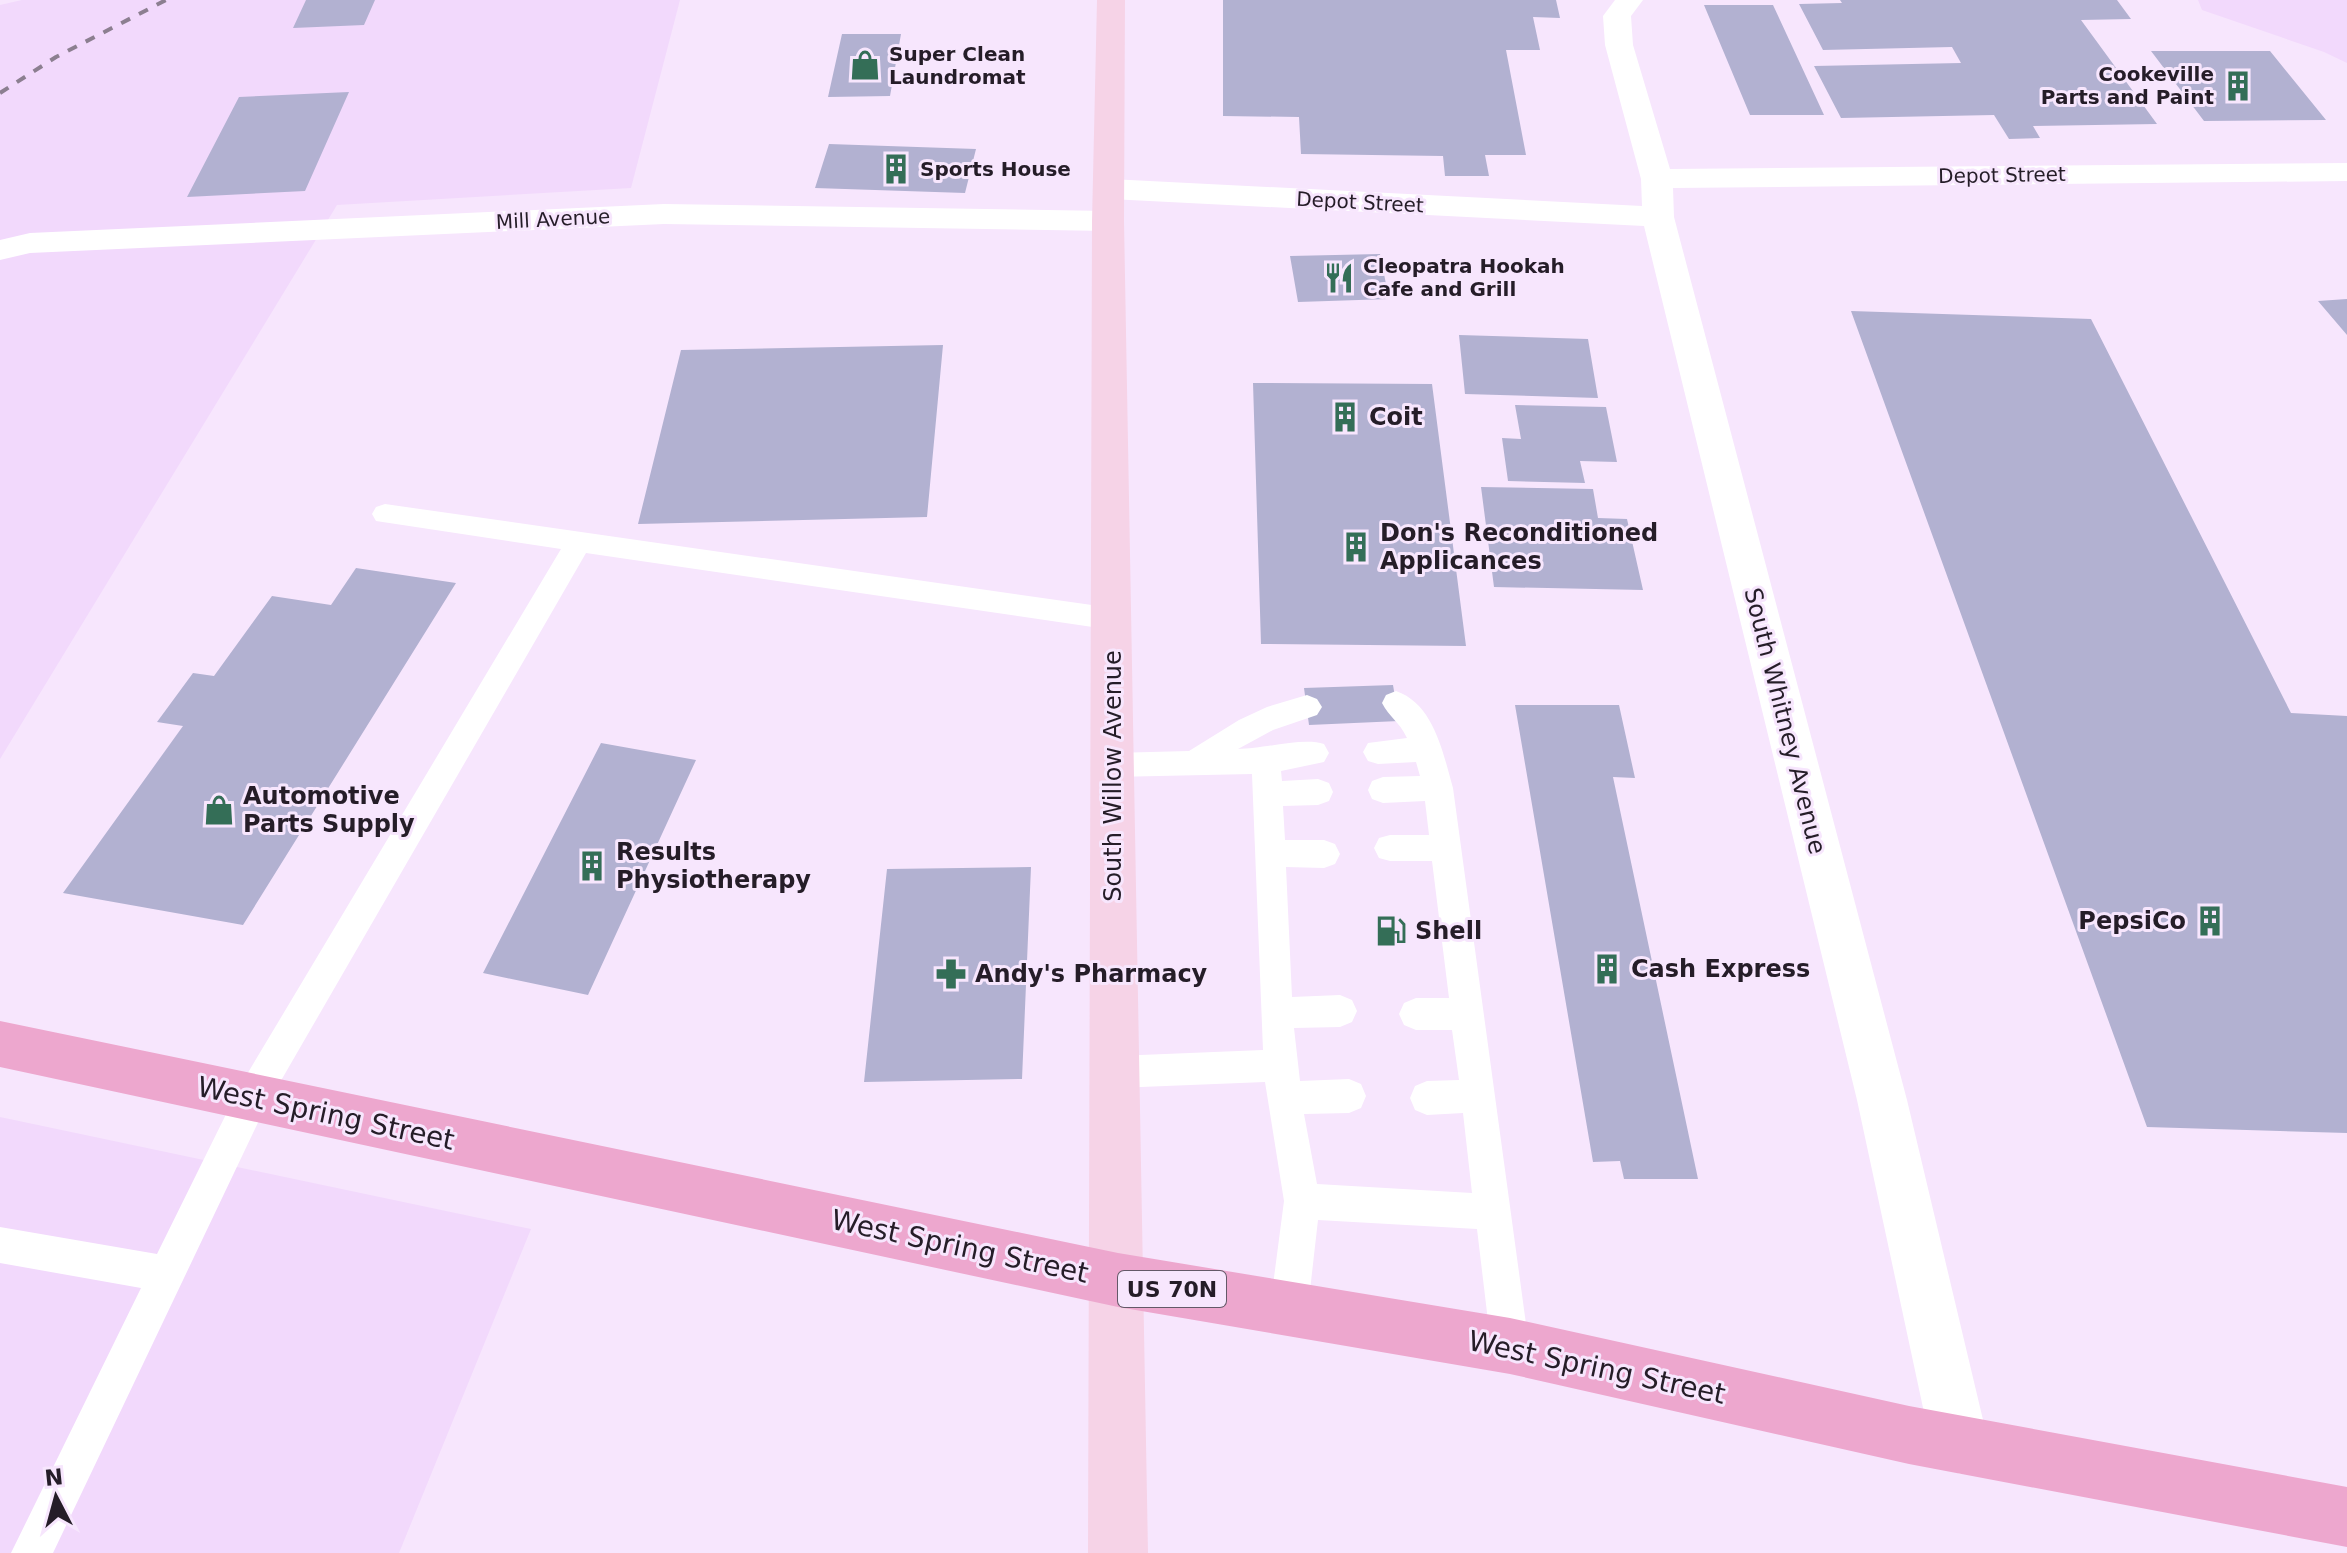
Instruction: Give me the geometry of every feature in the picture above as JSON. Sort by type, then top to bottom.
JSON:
[{"type":"main road","name":"South Willow Avenue","points":[[1111,0],[1109,205],[1118,1553]]},
{"type":"main road","name":"West Spring Street","points":[[0,1044],[1118,1280],[1510,1346],[1960,1445],[2347,1517]]},
{"type":"street","name":"South Whitney Avenue","points":[[1629,0],[1617,16],[1619,45],[1882,1100],[1960,1445]]},
{"type":"street","name":"Depot Street","points":[[1109,205],[1658,198],[2347,172]]},
{"type":"street","name":"Mill Avenue","points":[[0,250],[30,243],[664,214],[1109,205]]},
{"type":"lane","points":[[385,514],[1113,619]]},
{"type":"lane","points":[[32,1553],[252,1098],[578,543]]},
{"type":"lane","points":[[1396,703],[1411,714],[1427,749],[1438,788],[1510,1346]]},
{"type":"lane","points":[[1196,762],[1235,735],[1282,711],[1307,707]]},
{"type":"lane","points":[[1378,752],[1427,749]]},
{"type":"lane","points":[[1266,777],[1314,753]]},
{"type":"lane","points":[[1112,765],[1196,762],[1318,792]]},
{"type":"lane","points":[[1266,777],[1276,1013],[1282,1082],[1302,1201],[1289,1308]]},
{"type":"lane","points":[[1383,790],[1438,788]]},
{"type":"lane","points":[[1390,848],[1447,848]]},
{"type":"lane","points":[[1268,853],[1324,854]]},
{"type":"lane","points":[[1276,1013],[1340,1011]]},
{"type":"lane","points":[[1416,1014],[1469,1014]]},
{"type":"lane","points":[[1116,1072],[1282,1082],[1349,1096]]},
{"type":"lane","points":[[1427,1098],[1476,1096]]},
{"type":"lane","points":[[1302,1201],[1491,1212]]},
{"type":"lane","points":[[0,1245],[167,1274]]},
{"type":"shaded area","points":[[22,0],[680,0],[631,188],[337,205],[0,759],[0,5]]},
{"type":"shaded area","points":[[2198,0],[2347,0],[2347,63],[2324,52],[2202,10]]},
{"type":"shaded area","points":[[0,1117],[531,1229],[399,1553],[0,1553]]},
{"type":"building","points":[[306,0],[375,0],[364,25],[293,28]]},
{"type":"building","points":[[1223,0],[1556,0],[1560,18],[1533,17],[1540,50],[1506,50],[1526,155],[1485,155],[1489,176],[1445,176],[1443,156],[1301,154],[1299,117],[1223,116]]},
{"type":"building","points":[[1840,0],[2117,0],[2131,19],[2081,20],[2157,124],[2033,126],[2040,138],[2009,139],[1994,115],[1841,118],[1814,66],[1961,63],[1952,47],[1823,50],[1799,4],[1842,3]]},
{"type":"building","points":[[1704,5],[1773,5],[1824,115],[1750,115]]},
{"type":"building","name":"Super Clean Laundromat","points":[[842,34],[901,34],[890,96],[828,97]]},
{"type":"building","name":"Cookeville Parts and Paint","points":[[2151,51],[2270,51],[2326,120],[2204,121]]},
{"type":"building","points":[[349,92],[305,191],[187,197],[239,97]]},
{"type":"building","name":"Sports House","points":[[829,144],[976,149],[965,193],[815,188]]},
{"type":"building","name":"Cleopatra Hookah Cafe and Grill","points":[[1380,254],[1389,299],[1298,302],[1290,256]]},
{"type":"building","points":[[2347,299],[2347,335],[2318,301]]},
{"type":"building","name":"PepsiCo","points":[[1851,311],[2091,319],[2291,713],[2347,716],[2347,1133],[2147,1127]]},
{"type":"building","points":[[1459,335],[1588,339],[1598,398],[1465,394]]},
{"type":"building","points":[[943,345],[927,517],[638,524],[681,350]]},
{"type":"building","name":"Don's Reconditioned Applicances","points":[[1253,383],[1432,384],[1466,646],[1261,644]]},
{"type":"building","points":[[1515,405],[1606,407],[1617,462],[1580,461],[1585,483],[1508,481],[1502,438],[1521,439]]},
{"type":"building","points":[[1481,487],[1593,489],[1598,518],[1627,519],[1643,590],[1494,587]]},
{"type":"building","name":"Automotive Parts Supply","points":[[356,568],[456,583],[243,925],[63,893],[183,726],[157,722],[193,673],[214,676],[272,596],[331,605]]},
{"type":"building","points":[[1393,685],[1399,721],[1309,725],[1304,688]]},
{"type":"building","name":"Cash Express","points":[[1515,705],[1619,705],[1635,778],[1613,777],[1698,1179],[1624,1179],[1620,1161],[1593,1162]]},
{"type":"building","name":"Results Physiotherapy","points":[[601,743],[696,760],[588,995],[483,973]]},
{"type":"building","name":"Andy's Pharmacy","points":[[1031,867],[1022,1079],[864,1082],[887,869]]},
{"type":"railway","points":[[0,93],[56,57],[166,0]]},
{"type":"place","name":"Super Clean Laundromat","points":[[865,65]]},
{"type":"place","name":"Cookeville Parts and Paint","points":[[2238,86]]},
{"type":"place","name":"Sports House","points":[[896,169]]},
{"type":"place","name":"Cleopatra Hookah Cafe and Grill","points":[[1339,278]]},
{"type":"place","name":"Coit","points":[[1345,417]]},
{"type":"place","name":"Don's Reconditioned Applicances","points":[[1356,547]]},
{"type":"place","name":"Automotive Parts Supply","points":[[219,810]]},
{"type":"place","name":"Results Physiotherapy","points":[[592,866]]},
{"type":"place","name":"PepsiCo","points":[[2210,921]]},
{"type":"place","name":"Shell","points":[[1391,931]]},
{"type":"place","name":"Cash Express","points":[[1607,969]]},
{"type":"place","name":"Andy's Pharmacy","points":[[951,974]]}]
